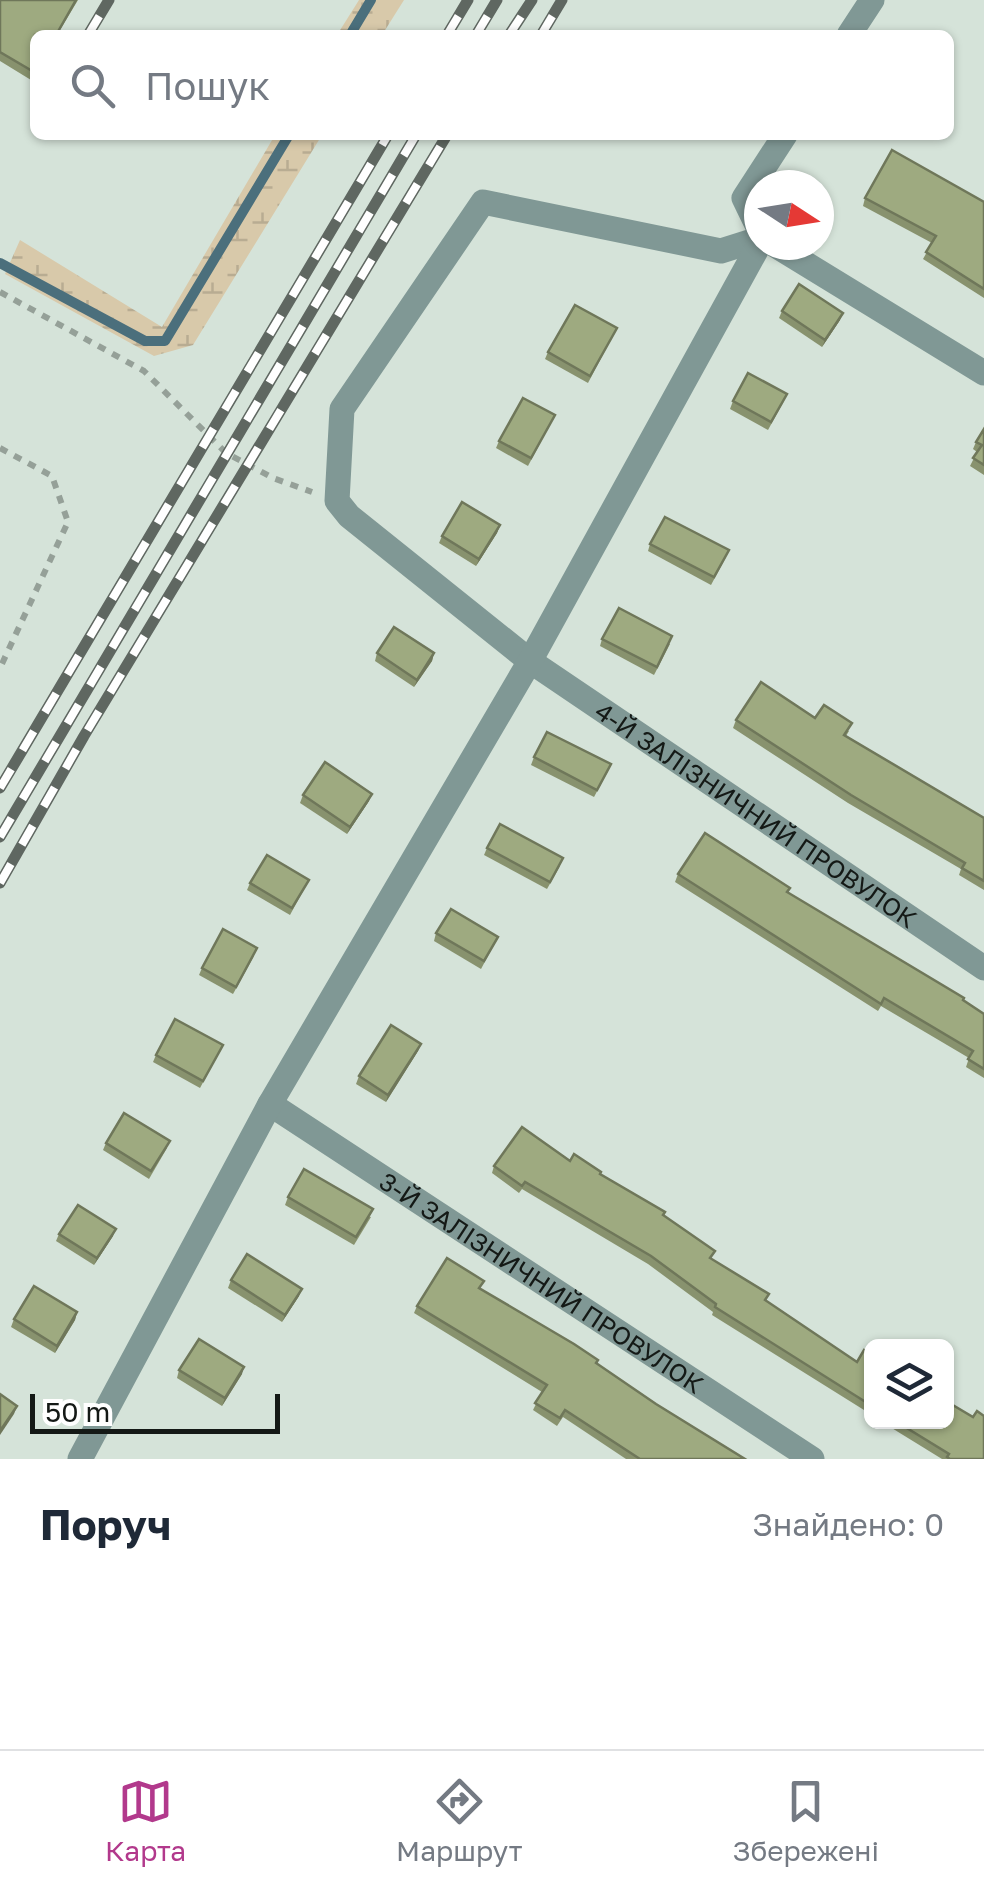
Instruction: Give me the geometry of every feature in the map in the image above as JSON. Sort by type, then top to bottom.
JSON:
[{"type":"street","points":[[853,30],[872,0]]},
{"type":"street","points":[[762,170],[782,140]]},
{"type":"street","points":[[337,500],[342,410],[483,202],[721,251],[744,246]]},
{"type":"street","points":[[80,1459],[270,1104],[530,660],[749,260]]},
{"type":"street","points":[[800,260],[984,372]]},
{"type":"street","name":"4-Й ЗАЛІЗНИЧНИЙ ПРОВУЛОК","points":[[337,500],[349,516],[530,660],[984,968]]},
{"type":"street","name":"3-Й ЗАЛІЗНИЧНИЙ ПРОВУЛОК","points":[[270,1104],[812,1459]]},
{"type":"path","points":[[0,292],[144,371],[226,453],[273,478],[337,500]]},
{"type":"path","points":[[0,448],[52,476],[68,522],[0,668]]},
{"type":"green space","points":[[359,0],[404,0],[385,30],[340,30]]},
{"type":"green space","points":[[272,140],[319,140],[193,345],[154,356],[5,274],[20,240],[162,327]]},
{"type":"building","points":[[0,0],[76,0],[59,30],[30,30],[30,70],[0,52]]},
{"type":"building","points":[[892,150],[984,202],[984,289],[926,252],[936,236],[865,198]]},
{"type":"building","points":[[799,284],[843,313],[825,340],[782,311]]},
{"type":"building","points":[[575,305],[617,328],[590,376],[548,352]]},
{"type":"building","points":[[748,373],[787,394],[771,422],[733,401]]},
{"type":"building","points":[[523,398],[555,415],[531,458],[499,441]]},
{"type":"building","points":[[984,429],[984,465],[973,458],[982,445],[976,442]]},
{"type":"building","points":[[462,502],[500,525],[479,559],[442,536]]},
{"type":"building","points":[[665,517],[729,550],[714,577],[650,544]]},
{"type":"building","points":[[619,608],[672,636],[657,667],[602,639]]},
{"type":"building","points":[[394,627],[434,653],[417,680],[377,653]]},
{"type":"building","points":[[761,682],[815,718],[824,705],[852,723],[844,735],[984,818],[984,881],[962,868],[965,863],[736,720]]},
{"type":"building","points":[[547,732],[611,764],[597,790],[534,757]]},
{"type":"building","points":[[325,762],[372,794],[350,827],[303,795]]},
{"type":"building","points":[[500,824],[563,858],[550,882],[487,848]]},
{"type":"building","points":[[705,833],[790,888],[787,892],[964,998],[984,1014],[984,1069],[968,1059],[973,1051],[884,998],[881,1004],[678,874]]},
{"type":"building","points":[[267,855],[309,880],[292,908],[250,883]]},
{"type":"building","points":[[451,909],[498,937],[484,961],[436,933]]},
{"type":"building","points":[[223,929],[257,948],[236,987],[202,968]]},
{"type":"building","points":[[175,1019],[223,1045],[203,1081],[156,1055]]},
{"type":"building","points":[[391,1025],[421,1044],[388,1095],[359,1076]]},
{"type":"building","points":[[124,1113],[170,1141],[151,1171],[106,1143]]},
{"type":"building","points":[[522,1127],[570,1161],[574,1154],[665,1212],[663,1215],[715,1251],[710,1258],[769,1294],[765,1300],[857,1362],[864,1350],[864,1401],[715,1307],[651,1256],[525,1182],[522,1186],[494,1166]]},
{"type":"building","points":[[304,1169],[373,1209],[356,1237],[288,1197]]},
{"type":"building","points":[[78,1205],[116,1229],[97,1258],[59,1234]]},
{"type":"building","points":[[247,1254],[302,1289],[285,1315],[231,1280]]},
{"type":"building","points":[[447,1258],[484,1281],[479,1288],[574,1344],[656,1404],[745,1459],[640,1459],[565,1410],[560,1418],[535,1403],[547,1385],[417,1306]]},
{"type":"building","points":[[34,1286],[77,1312],[57,1346],[14,1319]]},
{"type":"building","points":[[199,1339],[244,1367],[225,1398],[179,1370]]},
{"type":"building","points":[[0,1394],[17,1406],[0,1431]]},
{"type":"building","points":[[954,1406],[973,1417],[977,1411],[984,1416],[984,1459],[950,1459],[949,1454],[908,1429],[954,1429]]},
{"type":"waterway","points":[[353,30],[371,0]]},
{"type":"waterway","points":[[0,263],[145,341],[165,341],[286,140]]},
{"type":"railway","points":[[91,30],[109,0]]},
{"type":"railway","points":[[450,30],[468,0]]},
{"type":"railway","points":[[479,30],[497,0]]},
{"type":"railway","points":[[512,30],[532,0]]},
{"type":"railway","points":[[544,30],[562,0]]},
{"type":"railway","points":[[0,788],[385,140]]},
{"type":"railway","points":[[0,837],[413,140]]},
{"type":"railway","points":[[0,883],[84,736],[444,140]]}]
